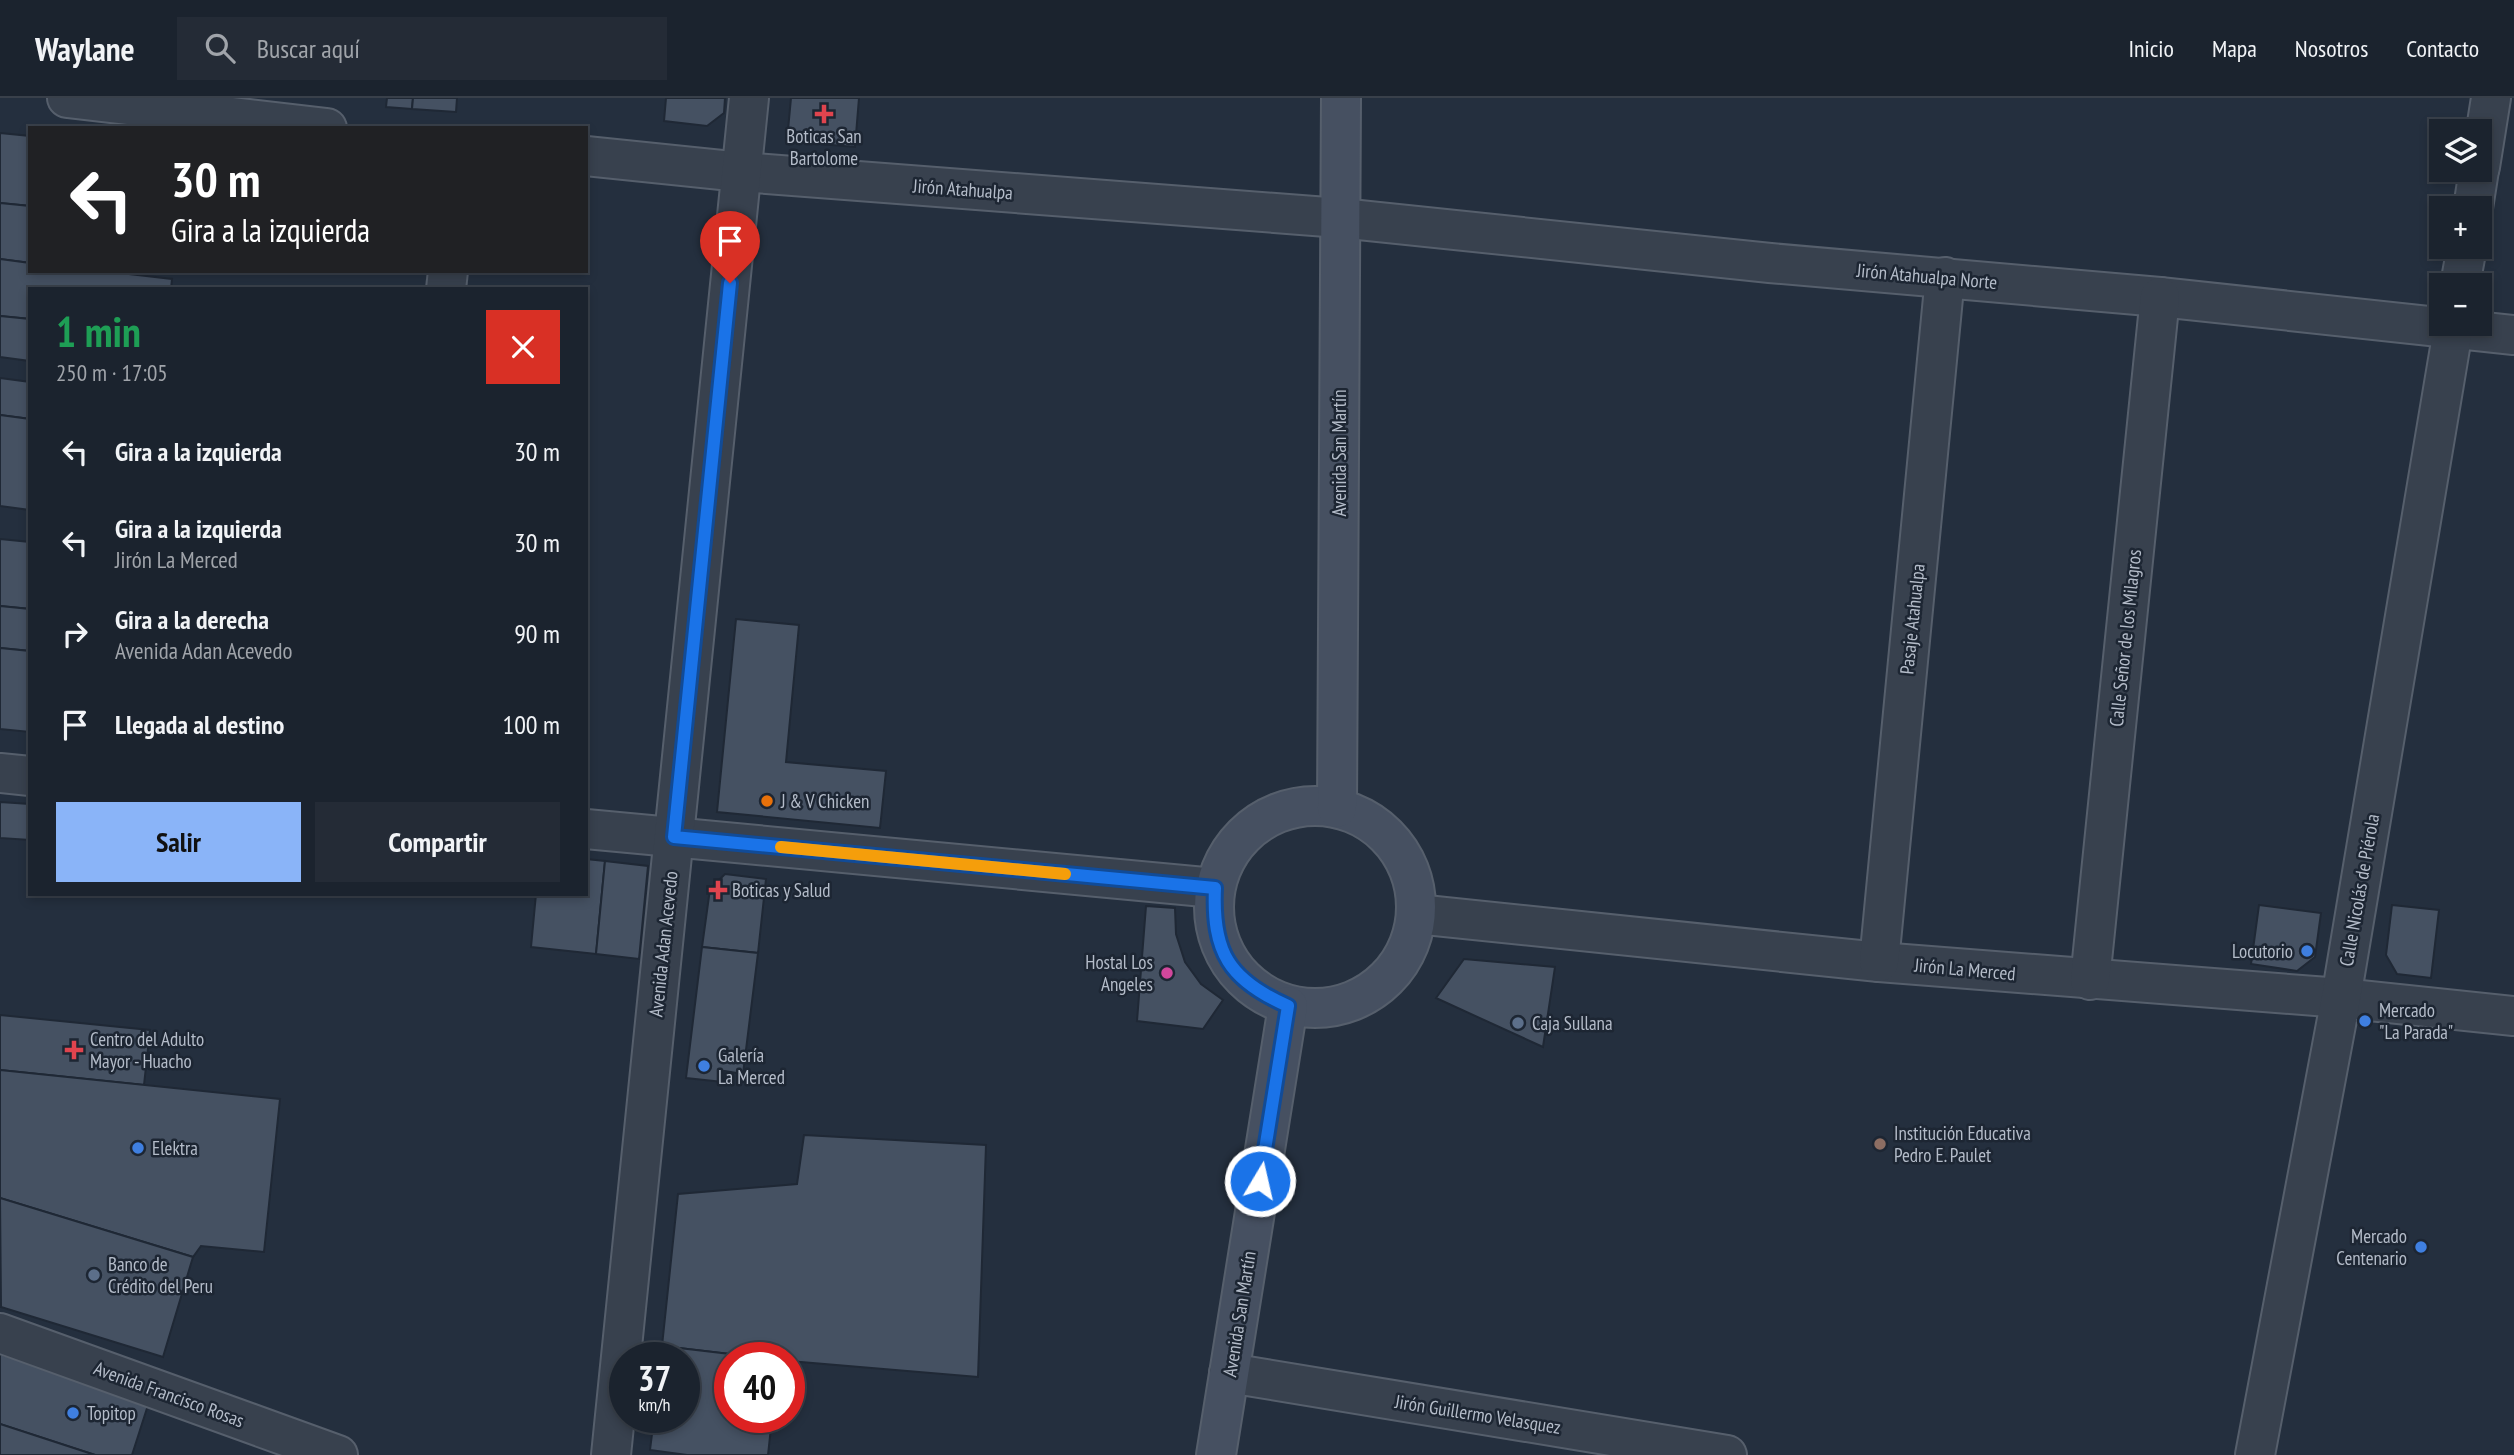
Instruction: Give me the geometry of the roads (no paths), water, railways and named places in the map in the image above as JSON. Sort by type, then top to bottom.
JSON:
[{"type":"street","points":[[67,98],[310,126]]},
{"type":"street","name":"Avenida Adan Acevedo","points":[[611,1455],[749,98]]},
{"type":"street","name":"Avenida San Martín","points":[[1337,808],[1340,98]]},
{"type":"street","points":[[2488,119],[2491,98]]},
{"type":"street","name":"Jirón Atahualpa","points":[[588,156],[741,172],[1340,218]]},
{"type":"street","name":"Jirón Atahualpa Norte","points":[[1340,218],[1770,263],[2160,297],[2429,325]]},
{"type":"street","name":"Pasaje Atahualpa","points":[[1879,961],[1945,277]]},
{"type":"street","name":"Calle Señor de los Milagros","points":[[2090,980],[2160,297]]},
{"type":"street","name":"Jirón Atahualpa Norte","points":[[2492,332],[2514,335]]},
{"type":"street","name":"Calle Nicolás de Piérola","points":[[2255,1455],[2341,998],[2451,336]]},
{"type":"street","points":[[0,773],[28,776]]},
{"type":"street","points":[[1305,806],[1337,808],[1364,817],[1387,835],[1404,858],[1415,885],[1416,914],[1410,944],[1395,970],[1374,991],[1347,1004],[1318,1009],[1288,1006],[1260,994],[1237,974],[1221,947],[1213,918],[1215,888],[1226,857],[1246,832],[1273,814],[1305,806]]},
{"type":"street","points":[[588,829],[1215,888]]},
{"type":"street","name":"Jirón La Merced","points":[[1416,914],[1879,961],[2341,998],[2514,1016]]},
{"type":"street","name":"Avenida San Martín","points":[[1216,1455],[1288,1006]]},
{"type":"street","name":"Avenida Francisco Rosas","points":[[0,1333],[338,1455]]},
{"type":"street","name":"Jirón Guillermo Velasquez","points":[[1229,1373],[1727,1455]]},
{"type":"place","name":"Boticas San Bartolome","points":[[824,114]]},
{"type":"place","name":"J & V Chicken","points":[[767,801]]},
{"type":"place","name":"Boticas y Salud","points":[[718,890]]},
{"type":"place","name":"Locutorio","points":[[2307,951]]},
{"type":"place","name":"Hostal Los Angeles","points":[[1167,973]]},
{"type":"place","name":"Mercado \"La Parada\"","points":[[2365,1021]]},
{"type":"place","name":"Caja Sullana","points":[[1518,1023]]},
{"type":"place","name":"Centro del Adulto Mayor - Huacho","points":[[74,1050]]},
{"type":"place","name":"Galería La Merced","points":[[704,1066]]},
{"type":"place","name":"Institución Educativa Pedro E. Paulet","points":[[1880,1144]]},
{"type":"place","name":"Elektra","points":[[138,1148]]},
{"type":"place","name":"Mercado Centenario","points":[[2421,1247]]},
{"type":"place","name":"Banco de Crédito del Peru","points":[[94,1275]]},
{"type":"place","name":"Topitop","points":[[73,1413]]}]
